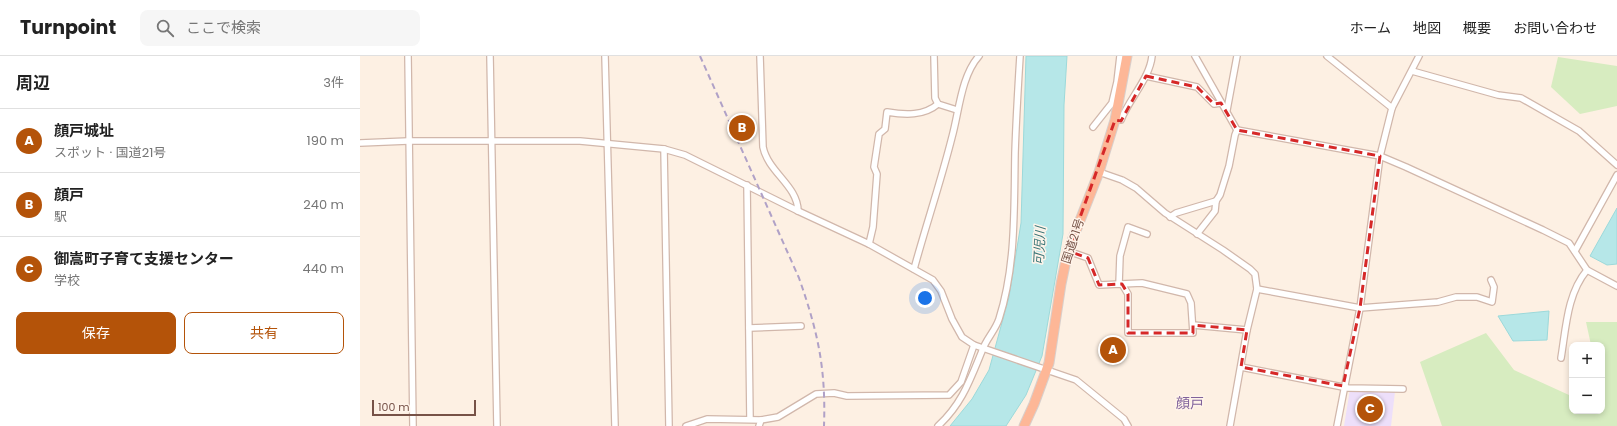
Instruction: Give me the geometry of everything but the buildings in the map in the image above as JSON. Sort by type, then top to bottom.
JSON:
[{"type":"highway","name":"国道21号","points":[[1024,426],[1043,369],[1068,251],[1099,172],[1115,120],[1115,104],[1127,56]]},
{"type":"street","points":[[408,56],[413,426]]},
{"type":"street","points":[[490,56],[497,426]]},
{"type":"street","points":[[605,56],[606,143],[615,426]]},
{"type":"street","points":[[760,56],[763,147],[765,155],[777,174],[792,191],[798,201],[798,211]]},
{"type":"street","points":[[934,56],[935,98],[938,104],[957,110]]},
{"type":"street","points":[[914,269],[952,136],[957,110],[971,65],[979,56]]},
{"type":"street","points":[[938,426],[961,400],[983,348],[991,336],[999,317],[1012,250],[1015,214],[1015,151],[1020,56]]},
{"type":"street","points":[[1093,126],[1115,104],[1120,56]]},
{"type":"street","points":[[1115,120],[1121,120],[1125,109],[1146,76],[1152,56]]},
{"type":"street","points":[[1195,56],[1237,130],[1229,166],[1220,195],[1216,201],[1215,210],[1197,234]]},
{"type":"street","points":[[1227,110],[1237,56]]},
{"type":"street","points":[[1327,56],[1392,108]]},
{"type":"street","points":[[1337,426],[1343,386],[1360,308],[1380,156],[1392,108],[1419,56]]},
{"type":"street","points":[[1412,71],[1498,95],[1521,98],[1579,131],[1617,165]]},
{"type":"street","points":[[1146,76],[1197,87],[1214,104],[1221,103]]},
{"type":"street","points":[[869,244],[873,227],[877,174],[874,167],[879,134],[885,128],[887,112],[899,114],[920,114],[938,104]]},
{"type":"street","points":[[1237,130],[1380,156],[1569,243],[1587,270],[1617,286]]},
{"type":"street","points":[[360,143],[408,141],[606,143],[664,149],[685,155],[798,211],[869,244],[933,280],[941,291],[952,319],[962,337],[974,345],[1076,380],[1124,419],[1128,426]]},
{"type":"street","points":[[664,149],[670,426]]},
{"type":"street","points":[[1099,172],[1122,180],[1136,188],[1170,217],[1250,269],[1257,281],[1257,289],[1247,330],[1230,426]]},
{"type":"street","points":[[1575,251],[1617,175]]},
{"type":"street","points":[[747,185],[750,419]]},
{"type":"street","points":[[1170,217],[1176,213],[1216,201]]},
{"type":"street","points":[[1068,251],[1088,258],[1100,285],[1121,284],[1142,283],[1186,294],[1191,303],[1193,333],[1128,333],[1128,294],[1121,284],[1120,256],[1128,227],[1147,234]]},
{"type":"street","points":[[1561,358],[1569,307],[1578,281],[1587,270]]},
{"type":"street","points":[[1257,289],[1360,308],[1438,302],[1456,297],[1477,297],[1492,302],[1494,287],[1490,280]]},
{"type":"street","points":[[1193,325],[1247,330]]},
{"type":"street","points":[[749,328],[800,326]]},
{"type":"street","points":[[686,426],[707,419],[750,419],[760,423],[778,417],[816,394],[834,393],[847,396],[949,395],[961,382],[974,345]]},
{"type":"street","points":[[1241,367],[1343,386],[1403,389]]},
{"type":"highlighted area","points":[[1146,76],[1197,87],[1214,104],[1221,103],[1237,130],[1380,156],[1360,308],[1343,386],[1241,367],[1247,330],[1193,325],[1193,333],[1128,333],[1128,294],[1122,284],[1099,285],[1088,258],[1068,251],[1115,120],[1121,121]]},
{"type":"shaded area","points":[[1350,389],[1395,392],[1391,426],[1344,426]]},
{"type":"green space","points":[[1558,57],[1617,66],[1617,106],[1580,114],[1551,87]]},
{"type":"green space","points":[[1586,322],[1617,322],[1617,426],[1442,426],[1420,362],[1486,333],[1514,370],[1569,395],[1569,414],[1605,414],[1605,342],[1590,342]]},
{"type":"water","name":"可児川","points":[[1026,56],[1067,56],[1064,105],[1063,234],[1042,356],[1026,395],[1006,426],[950,426],[972,399],[989,370],[1009,297],[1021,223]]},
{"type":"water","points":[[1617,208],[1617,264],[1607,265],[1590,256]]},
{"type":"water","points":[[1549,311],[1547,340],[1513,341],[1498,316]]},
{"type":"railway","points":[[700,56],[799,278],[806,298],[816,334],[822,368],[824,386],[824,426]]},
{"type":"place","name":"顔戸","points":[[742,128]]},
{"type":"place","name":"顔戸城址","points":[[1113,350]]},
{"type":"place","name":"御嵩町子育て支援センター","points":[[1370,409]]},
{"type":"district","name":"顔戸","points":[[1190,403]]}]
